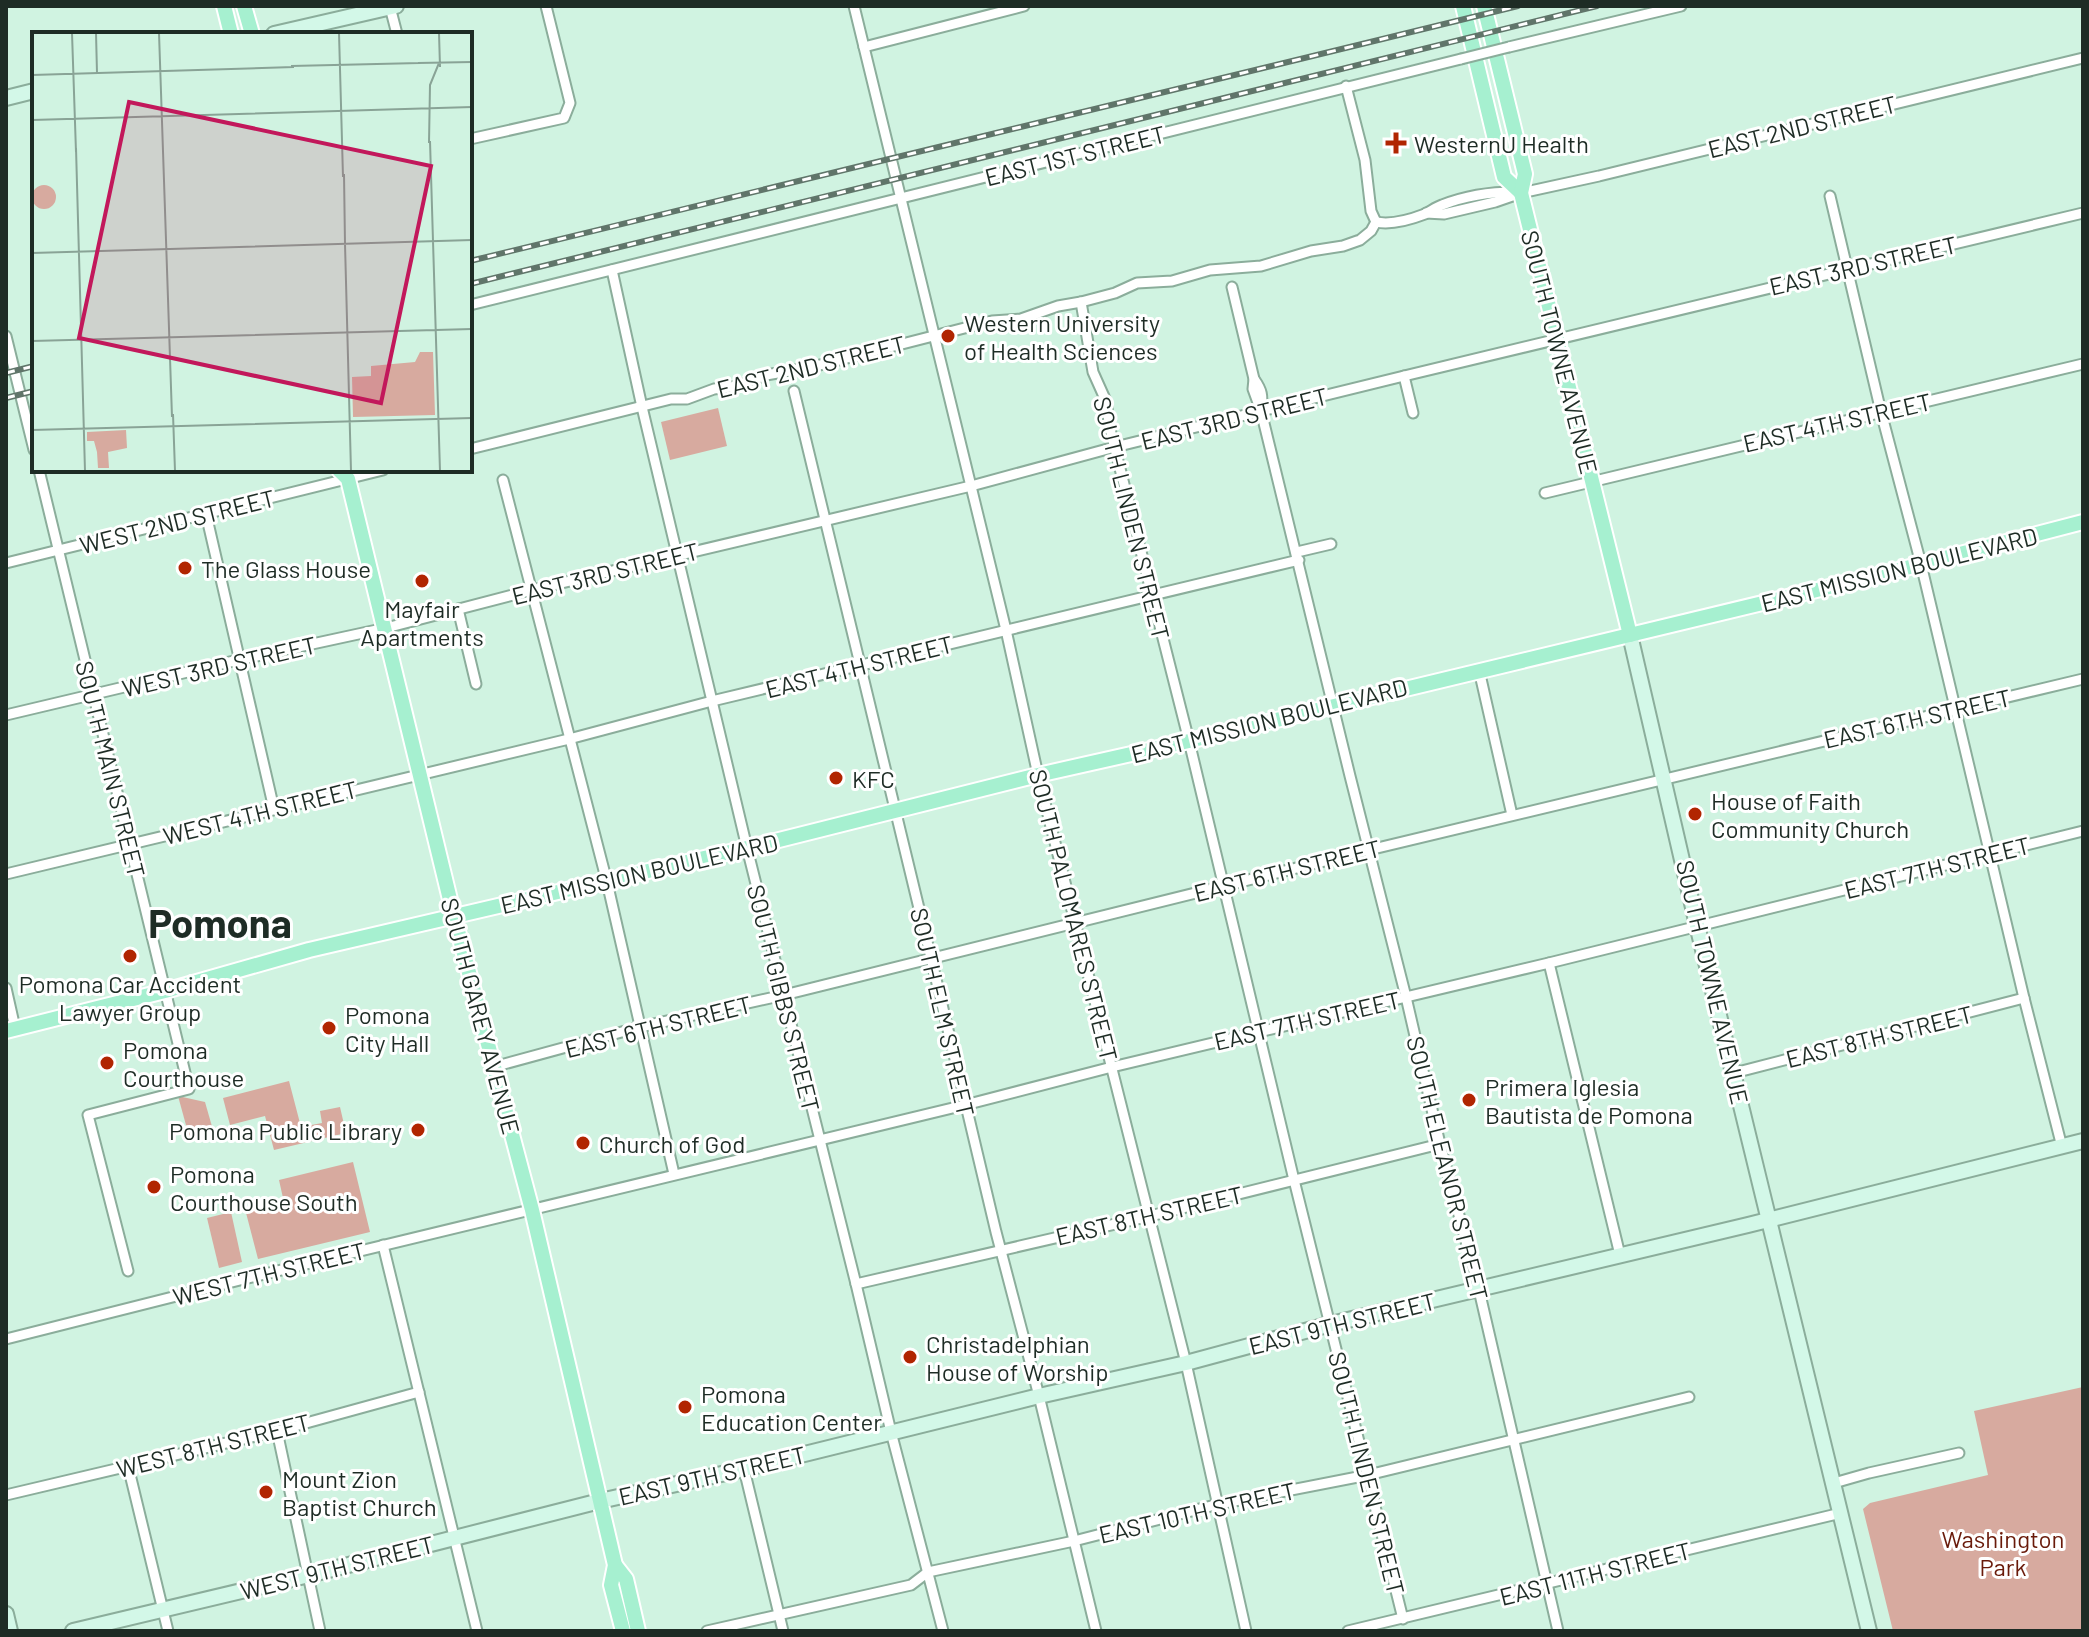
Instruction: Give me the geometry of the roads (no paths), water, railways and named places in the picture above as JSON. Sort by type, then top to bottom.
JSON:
[{"type":"main road","points":[[224,6],[230,32]]},
{"type":"main road","points":[[244,6],[251,32]]},
{"type":"main road","points":[[1463,6],[1504,177],[1521,193]]},
{"type":"main road","points":[[1484,6],[1525,174],[1521,193]]},
{"type":"main road","name":"SOUTH TOWNE AVENUE","points":[[1521,193],[1630,635]]},
{"type":"main road","name":"SOUTH GAREY AVENUE","points":[[346,473],[454,916],[532,1210],[615,1565],[611,1585],[623,1631]]},
{"type":"main road","name":"EAST MISSION BOULEVARD","points":[[10,1030],[309,950],[607,882],[1038,775],[1630,635],[2083,522]]},
{"type":"main road","name":"SOUTH GAREY AVENUE","points":[[615,1565],[626,1579],[638,1631]]},
{"type":"street","points":[[472,139],[564,118],[570,103],[546,6]]},
{"type":"street","name":"SOUTH PALOMARES STREET","points":[[854,6],[1006,630],[1038,775],[1186,1363],[1246,1631]]},
{"type":"street","points":[[864,47],[1024,6]]},
{"type":"street","name":"EAST 1ST STREET","points":[[472,305],[1346,86],[1681,6]]},
{"type":"street","points":[[283,32],[393,7],[397,32]]},
{"type":"street","name":"EAST 2ND STREET","points":[[472,449],[671,399],[687,399],[766,375],[812,367],[992,321],[1021,319],[1058,306],[1115,293],[1137,283],[1172,281],[1210,270],[1261,266],[1360,240],[1376,222],[1384,224],[1426,213],[1444,214],[2083,58]]},
{"type":"street","points":[[1346,86],[1365,160],[1371,211],[1376,222]]},
{"type":"street","points":[[6,98],[32,92]]},
{"type":"street","points":[[1830,196],[2062,1147]]},
{"type":"street","name":"EAST 3RD STREET","points":[[386,628],[532,590],[971,486],[1404,376],[2083,213]]},
{"type":"street","name":"SOUTH GIBBS STREET","points":[[612,270],[747,848],[943,1631]]},
{"type":"street","name":"SOUTH ELEANOR STREET","points":[[1232,287],[1254,379],[1263,396],[1261,411],[1440,1144],[1479,1290],[1558,1631]]},
{"type":"street","name":"SOUTH LINDEN STREET","points":[[1081,302],[1093,372],[1106,401],[1151,596],[1403,1619]]},
{"type":"street","points":[[6,336],[30,418]]},
{"type":"street","name":"EAST 4TH STREET","points":[[1545,493],[2083,364]]},
{"type":"street","points":[[1404,376],[1413,413]]},
{"type":"street","name":"SOUTH ELM STREET","points":[[794,391],[1000,1250],[1096,1631]]},
{"type":"street","name":"SOUTH MAIN STREET","points":[[39,472],[189,1089],[88,1115],[128,1271]]},
{"type":"street","name":"WEST 2ND STREET","points":[[6,563],[206,514],[346,473]]},
{"type":"street","points":[[503,480],[607,882],[674,1174]]},
{"type":"street","points":[[206,514],[274,809]]},
{"type":"street","name":"EAST 4TH STREET","points":[[420,774],[1151,596],[1331,544]]},
{"type":"street","points":[[458,609],[476,684]]},
{"type":"street","name":"WEST 3RD STREET","points":[[6,715],[386,628]]},
{"type":"street","name":"SOUTH TOWNE AVENUE","points":[[1630,635],[1697,925],[1869,1631]]},
{"type":"street","points":[[1479,670],[1512,815]]},
{"type":"street","name":"EAST 6TH STREET","points":[[493,1067],[640,1027],[784,995],[1512,815],[2083,679]]},
{"type":"street","name":"WEST 4TH STREET","points":[[6,874],[420,774]]},
{"type":"street","name":"EAST 7TH STREET","points":[[532,1210],[2083,831]]},
{"type":"street","points":[[1549,963],[1620,1255]]},
{"type":"street","points":[[6,988],[10,1030]]},
{"type":"street","name":"EAST 8TH STREET","points":[[1734,1073],[2024,998]]},
{"type":"street","name":"EAST 9TH STREET","points":[[600,1501],[1186,1363],[1331,1324],[2083,1141]]},
{"type":"street","name":"EAST 8TH STREET","points":[[856,1284],[1150,1216],[1440,1144]]},
{"type":"street","name":"WEST 7TH STREET","points":[[6,1339],[532,1210]]},
{"type":"street","points":[[383,1245],[477,1631]]},
{"type":"street","name":"WEST 8TH STREET","points":[[6,1495],[277,1431],[419,1392]]},
{"type":"street","name":"EAST 10TH STREET","points":[[707,1631],[911,1585],[928,1572],[1074,1541],[1219,1504],[1368,1475],[1689,1397]]},
{"type":"street","points":[[277,1431],[320,1631]]},
{"type":"street","points":[[1834,1483],[1959,1453]]},
{"type":"street","points":[[128,1466],[168,1631]]},
{"type":"street","points":[[744,1469],[783,1631]]},
{"type":"street","name":"WEST 9TH STREET","points":[[73,1631],[600,1501]]},
{"type":"street","name":"EAST 11TH STREET","points":[[1348,1631],[1841,1513]]},
{"type":"street","points":[[6,1614],[10,1631]]},
{"type":"railway","points":[[472,261],[1518,6]]},
{"type":"railway","points":[[472,284],[1597,6]]},
{"type":"railway","points":[[6,373],[32,366]]},
{"type":"railway","points":[[6,398],[32,392]]},
{"type":"place","name":"WesternU Health","points":[[1396,143]]},
{"type":"place","name":"Western University of Health Sciences","points":[[948,336]]},
{"type":"place","name":"The Glass House","points":[[185,568]]},
{"type":"place","name":"Mayfair Apartments","points":[[422,581]]},
{"type":"place","name":"KFC","points":[[836,778]]},
{"type":"place","name":"House of Faith Community Church","points":[[1695,814]]},
{"type":"place","name":"Pomona Car Accident Lawyer Group","points":[[130,956]]},
{"type":"place","name":"Pomona City Hall","points":[[329,1028]]},
{"type":"place","name":"Pomona Courthouse","points":[[107,1063]]},
{"type":"place","name":"Primera Iglesia Bautista de Pomona","points":[[1469,1100]]},
{"type":"place","name":"Pomona Public Library","points":[[418,1130]]},
{"type":"place","name":"Church of God","points":[[583,1143]]},
{"type":"place","name":"Pomona Courthouse South","points":[[154,1187]]},
{"type":"place","name":"Christadelphian House of Worship","points":[[910,1357]]},
{"type":"place","name":"Pomona Education Center","points":[[685,1407]]},
{"type":"place","name":"Mount Zion Baptist Church","points":[[266,1492]]},
{"type":"district","name":"Pomona","points":[[220,922]]},
{"type":"park label","name":"Washington Park","points":[[2003,1552]]}]
